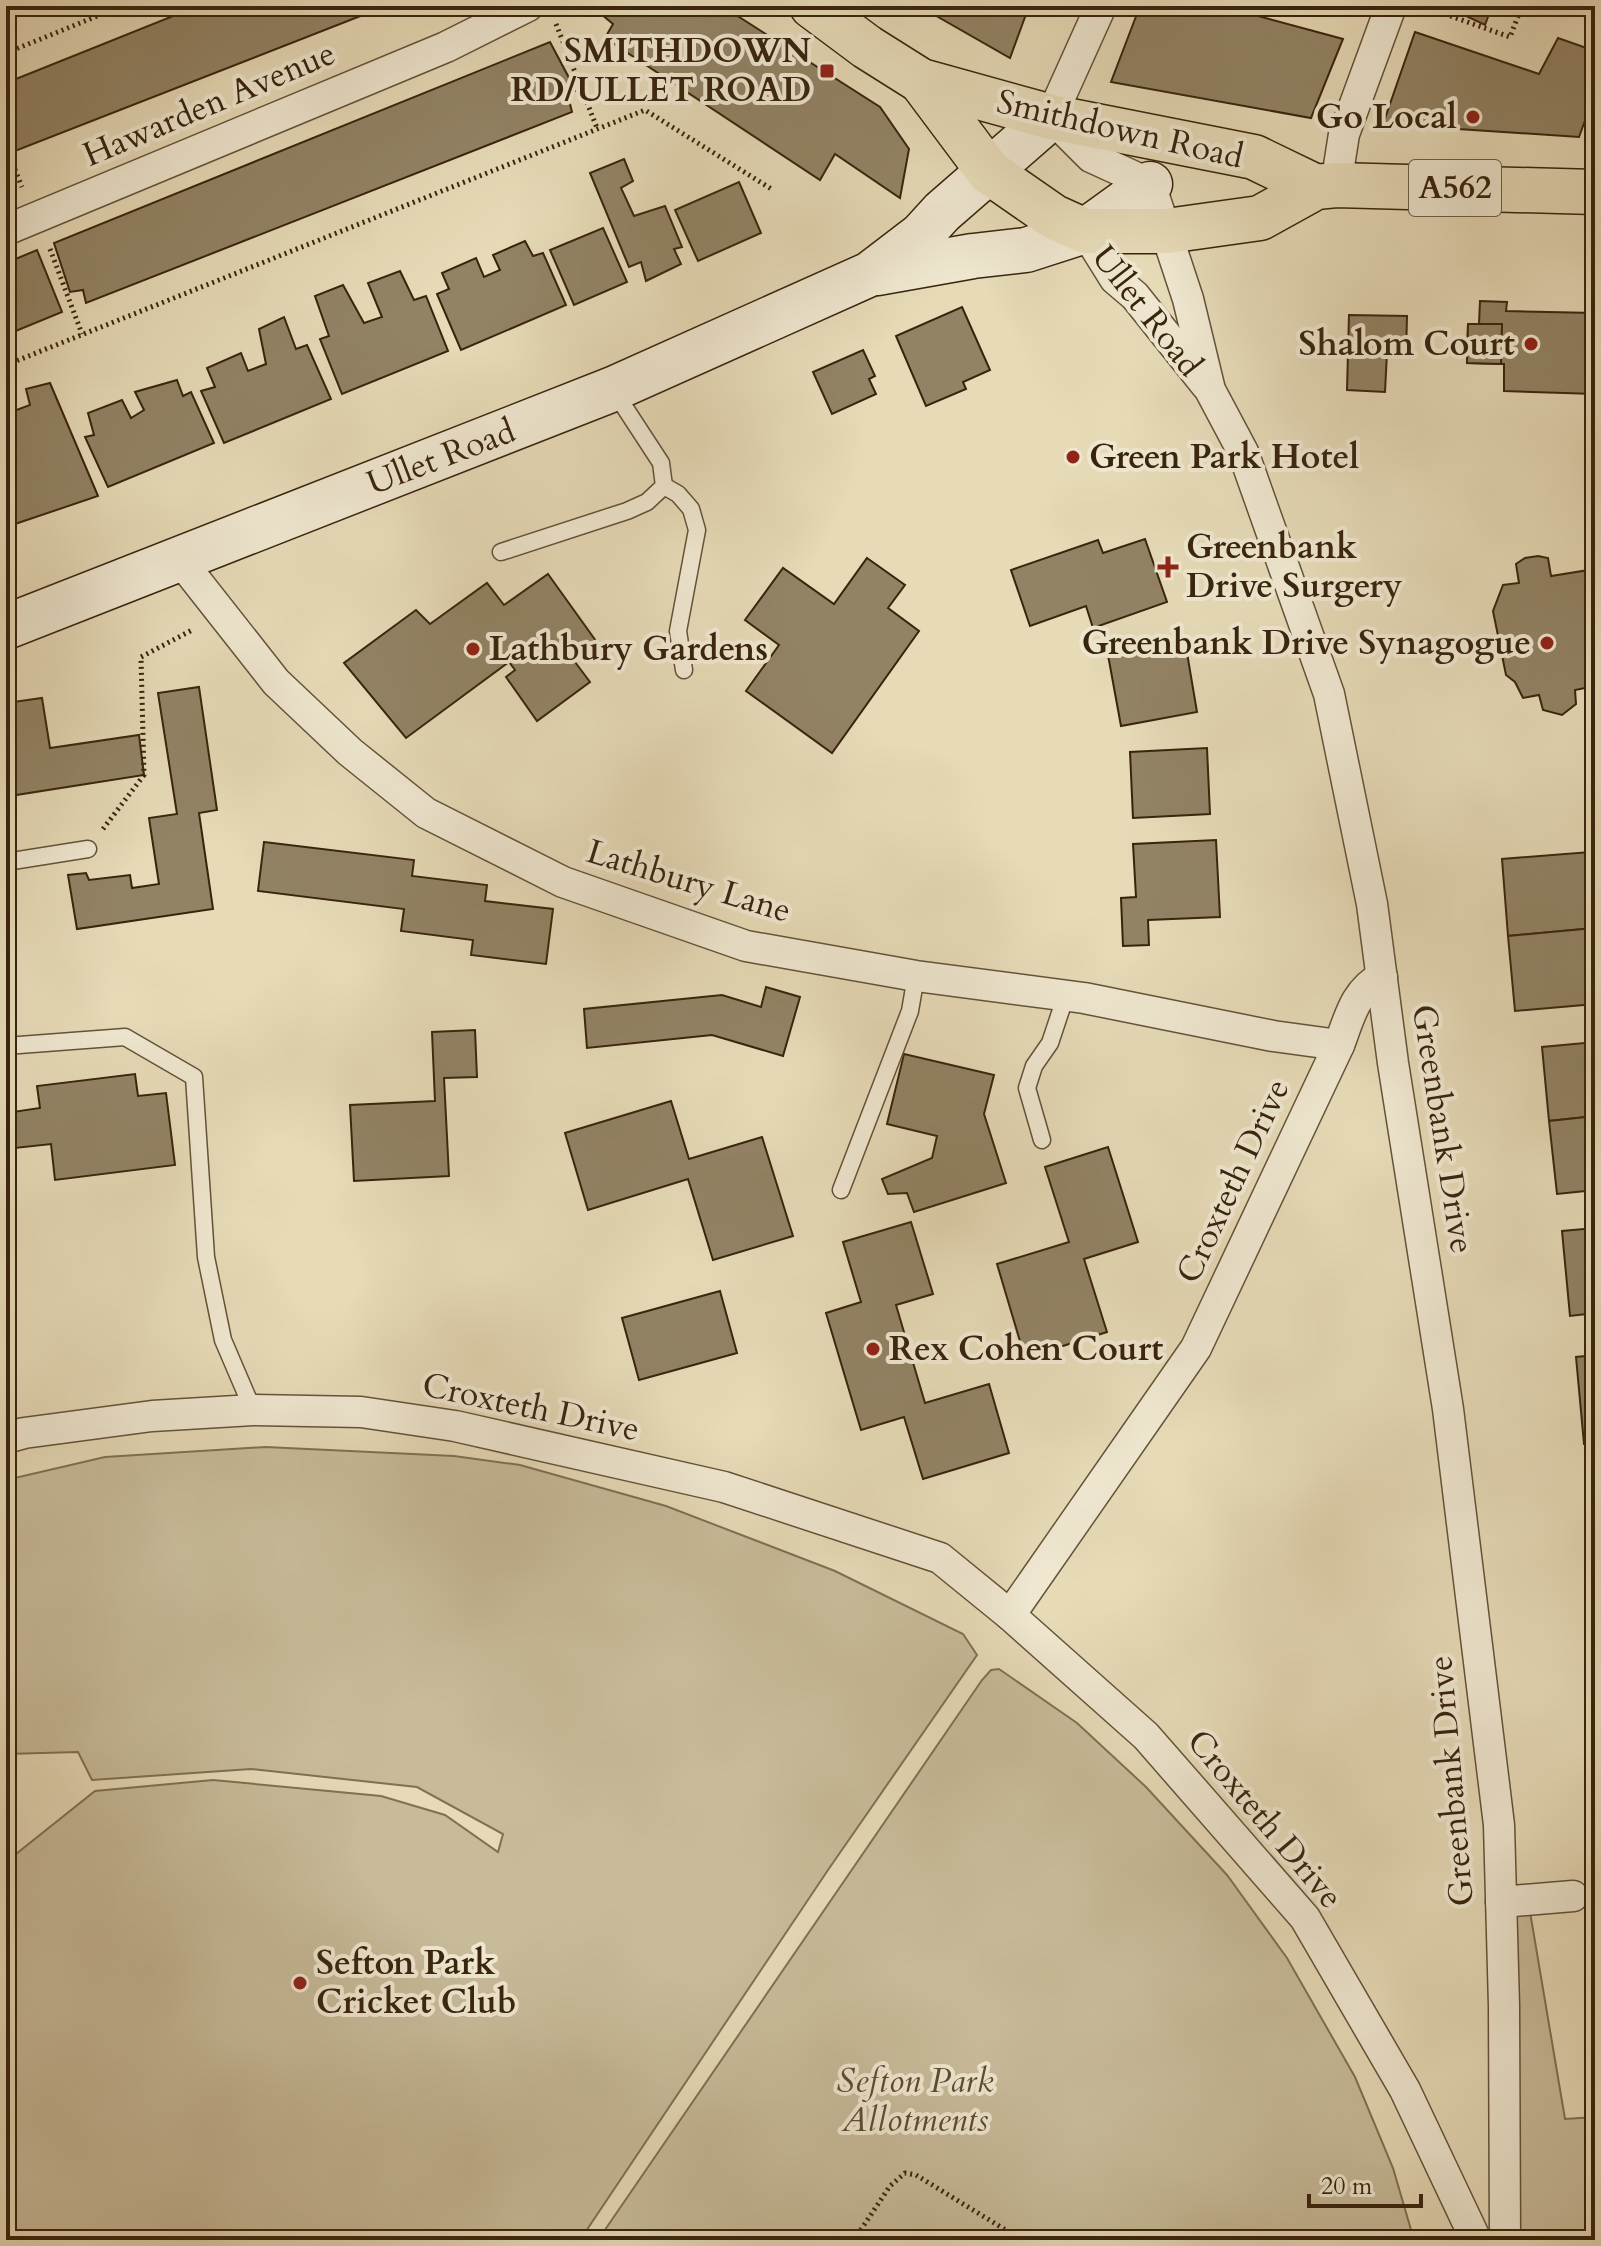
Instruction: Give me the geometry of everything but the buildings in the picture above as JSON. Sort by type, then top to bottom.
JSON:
[{"type":"highway","name":"Smithdown Road","points":[[812,6],[867,47],[921,81],[1051,117],[1254,157],[1326,186],[1595,192]]},
{"type":"highway","name":"Smithdown Road","points":[[921,81],[989,172],[1054,217],[1085,231],[1167,231],[1260,218],[1326,186]]},
{"type":"main road","name":"Ullet Road","points":[[6,627],[613,389],[870,274],[921,235],[942,212],[1051,117]]},
{"type":"main road","name":"Ullet Road","points":[[870,274],[1026,250],[1085,231],[1150,184]]},
{"type":"street","points":[[1101,6],[1051,117],[1091,157],[1150,184]]},
{"type":"street","points":[[1326,186],[1391,6]]},
{"type":"street","name":"Hawarden Avenue","points":[[6,230],[446,47],[541,13]]},
{"type":"street","name":"Greenbank Drive","points":[[1150,184],[1188,299],[1210,390],[1243,452],[1329,694],[1372,904],[1450,1425],[1499,1825],[1505,2240]]},
{"type":"street","name":"Ullet Road","points":[[1085,231],[1115,279],[1135,296],[1210,390]]},
{"type":"street","name":"Lathbury Lane","points":[[180,560],[276,682],[350,752],[426,813],[563,882],[746,946],[916,976],[1066,995],[1273,1036],[1339,1045]]},
{"type":"street","name":"Croxteth Drive","points":[[1010,1615],[1196,1348],[1339,1045],[1360,993],[1370,982],[1382,977]]},
{"type":"street","name":"Croxteth Drive","points":[[6,1438],[152,1416],[253,1410],[361,1412],[455,1426],[724,1487],[940,1558],[1010,1615],[1146,1736],[1305,1918],[1405,2090],[1476,2240]]},
{"type":"street","points":[[1501,1902],[1573,1896]]},
{"type":"lane","points":[[613,389],[661,463],[664,486]]},
{"type":"lane","points":[[501,552],[627,511],[647,502],[664,486]]},
{"type":"lane","points":[[664,486],[678,494],[691,509],[697,530],[678,631],[684,670]]},
{"type":"lane","points":[[6,862],[88,849]]},
{"type":"lane","points":[[841,1190],[910,1011],[916,976]]},
{"type":"lane","points":[[1042,1140],[1027,1088],[1034,1066],[1050,1043],[1066,995]]},
{"type":"lane","points":[[6,1046],[125,1037],[194,1077],[206,1257],[223,1340],[253,1410]]},
{"type":"path","points":[[6,53],[122,6]]},
{"type":"path","points":[[1421,6],[1510,37],[1522,6]]},
{"type":"path","points":[[1569,6],[1595,16]]},
{"type":"path","points":[[541,13],[597,128]]},
{"type":"path","points":[[6,365],[645,110],[773,190]]},
{"type":"path","points":[[6,147],[82,334]]},
{"type":"path","points":[[88,849],[144,775],[141,657],[223,614]]},
{"type":"path","points":[[854,2240],[890,2186],[905,2173],[916,2175],[1022,2240]]},
{"type":"green space","points":[[266,1447],[454,1456],[520,1465],[666,1506],[835,1571],[963,1634],[977,1655],[828,1870],[580,2240],[6,2240],[6,1862],[95,1791],[213,1780],[381,1796],[445,1815],[498,1852],[503,1834],[417,1787],[251,1769],[92,1780],[78,1752],[6,1754],[6,1480],[105,1457]]},
{"type":"green space","name":"Sefton Park Allotments","points":[[999,1669],[1077,1723],[1146,1787],[1227,1875],[1287,1958],[1355,2077],[1393,2168],[1414,2240],[598,2240],[982,1680],[991,1670]]},
{"type":"green space","points":[[1528,1900],[1565,2119],[1595,2117],[1595,2240],[1498,2240],[1501,1902]]},
{"type":"place","name":"SMITHDOWN RD/ULLET ROAD","points":[[827,71]]},
{"type":"place","name":"Go Local","points":[[1473,117]]},
{"type":"place","name":"Shalom Court","points":[[1531,344]]},
{"type":"place","name":"Green Park Hotel","points":[[1073,457]]},
{"type":"place","name":"Greenbank Drive Surgery","points":[[1168,567]]},
{"type":"place","name":"Greenbank Drive Synagogue","points":[[1547,643]]},
{"type":"place","name":"Lathbury Gardens","points":[[473,649]]},
{"type":"place","name":"Rex Cohen Court","points":[[873,1349]]},
{"type":"place","name":"Sefton Park Cricket Club","points":[[300,1983]]}]
